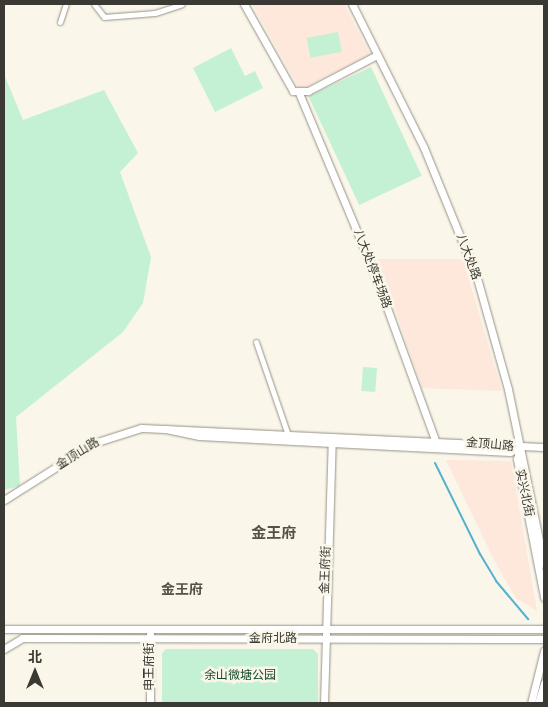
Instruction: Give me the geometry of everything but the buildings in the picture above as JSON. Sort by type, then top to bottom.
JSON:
[{"type":"street","points":[[60,22],[66,4]]},
{"type":"street","points":[[94,4],[104,17],[155,13],[172,5],[182,4]]},
{"type":"street","name":"八大处停车场路","points":[[244,4],[287,86],[300,93],[340,187],[437,445]]},
{"type":"street","name":"八大处路","points":[[352,4],[424,148],[477,278],[508,388],[520,447]]},
{"type":"street","points":[[300,93],[377,55]]},
{"type":"street","points":[[256,342],[289,437]]},
{"type":"street","name":"金顶山路","points":[[4,500],[103,439],[128,430],[158,427],[332,440],[520,447]]},
{"type":"street","name":"金王府街","points":[[324,703],[324,630],[332,440]]},
{"type":"street","points":[[520,447],[544,447]]},
{"type":"street","name":"实兴北街","points":[[520,447],[544,564]]},
{"type":"street","name":"实兴北街","points":[[520,447],[517,460],[544,597]]},
{"type":"street","name":"金府北路","points":[[4,629],[324,639],[544,639]]},
{"type":"street","name":"金府北路","points":[[4,649],[22,638],[324,630],[544,629]]},
{"type":"street","name":"申王府街","points":[[150,635],[150,703]]},
{"type":"street","points":[[532,703],[544,651]]},
{"type":"street","points":[[538,703],[544,683]]},
{"type":"shaded area","points":[[252,4],[344,4],[370,54],[300,90]]},
{"type":"shaded area","points":[[378,259],[463,259],[502,391],[422,388]]},
{"type":"shaded area","points":[[446,460],[511,461],[537,611],[516,598],[494,560]]},
{"type":"green space","points":[[338,32],[342,52],[310,58],[307,38]]},
{"type":"green space","points":[[231,48],[245,76],[255,71],[263,88],[215,112],[193,68]]},
{"type":"green space","points":[[371,67],[422,176],[359,205],[308,96]]},
{"type":"green space","points":[[4,74],[23,120],[104,90],[138,153],[120,172],[151,257],[143,303],[123,332],[16,417],[20,486],[4,490]]},
{"type":"green space","points":[[363,367],[377,368],[375,392],[361,391]]},
{"type":"green space","name":"余山微塘公园","points":[[166,649],[313,649],[318,654],[318,703],[162,703],[162,653]]},
{"type":"waterway","points":[[435,463],[480,554],[496,581],[528,619]]},
{"type":"district","name":"金王府","points":[[274,534]]},
{"type":"district","name":"金王府","points":[[182,589]]}]
